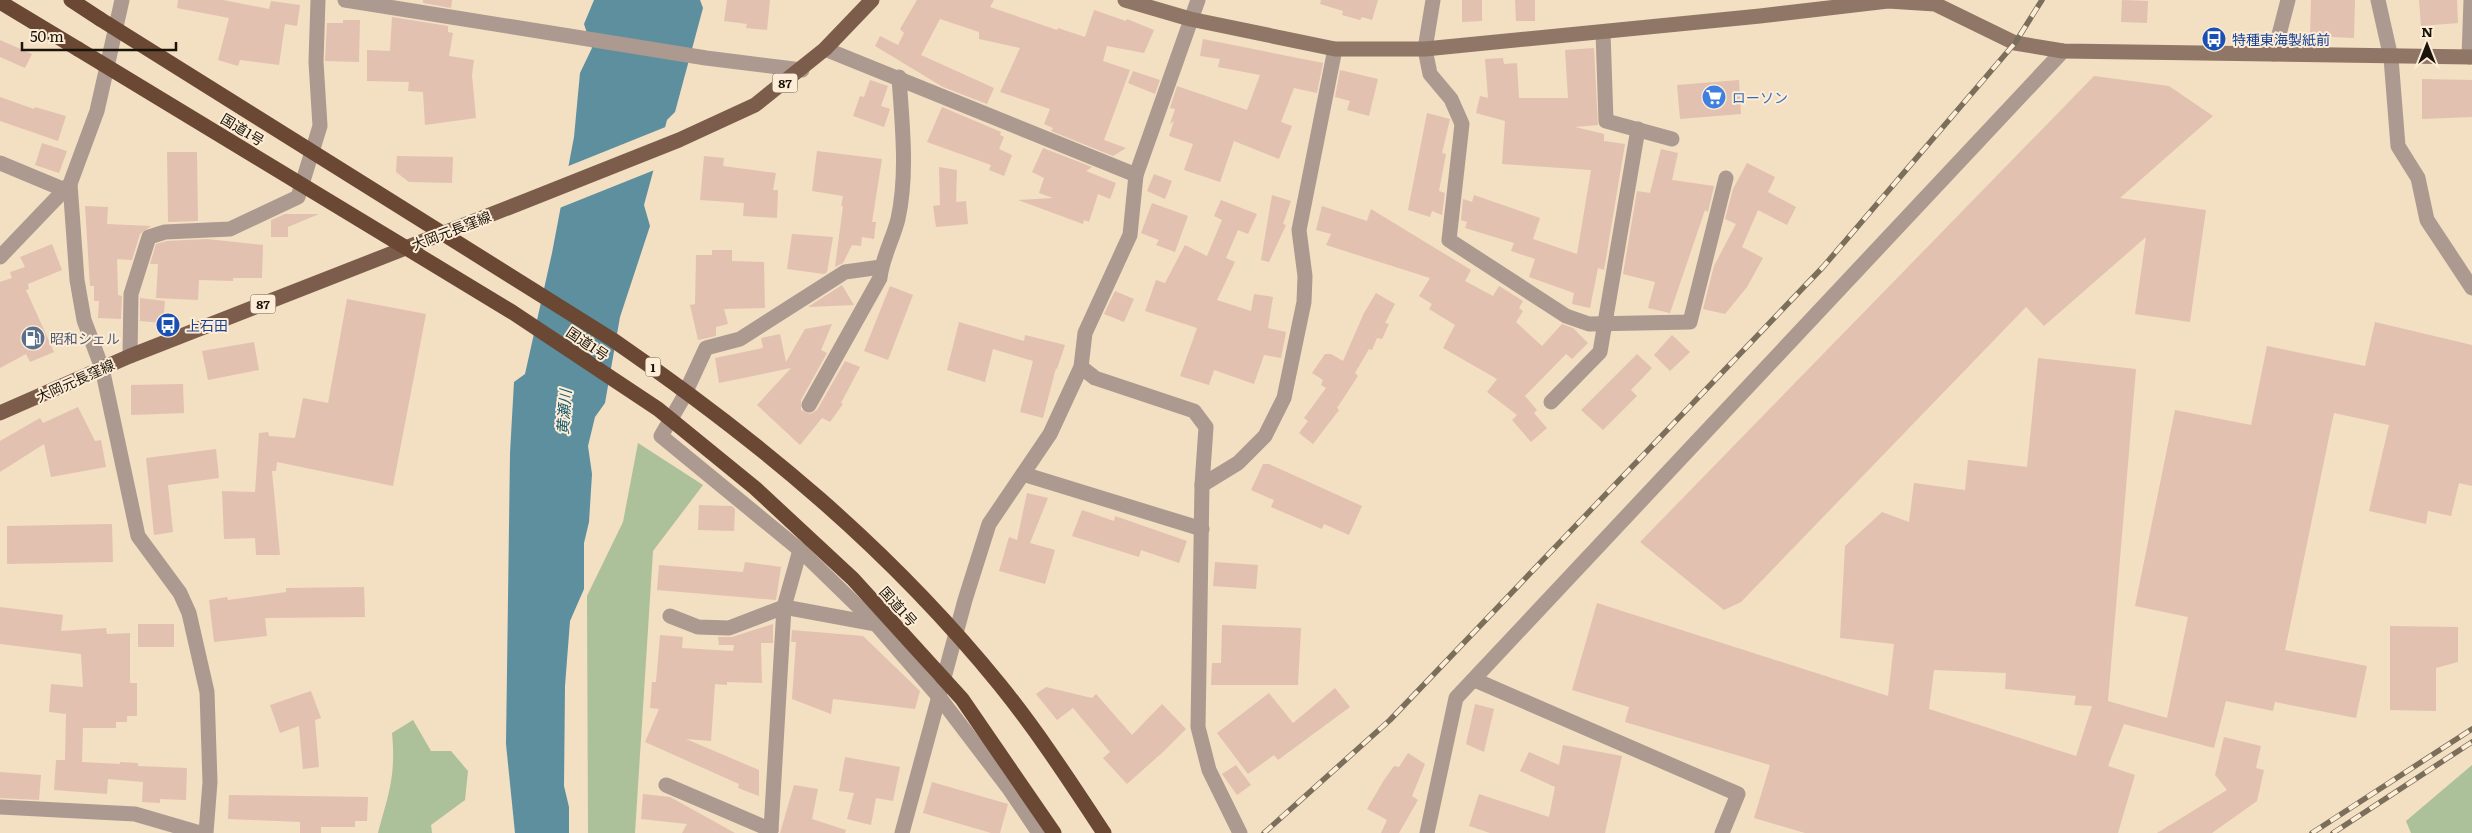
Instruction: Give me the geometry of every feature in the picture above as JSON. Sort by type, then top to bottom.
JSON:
[{"type":"highway","name":"国道1号","points":[[71,0],[613,340],[681,386],[772,457],[842,517],[939,615],[1000,686],[1104,833]]},
{"type":"highway","name":"国道1号","points":[[0,2],[512,312],[658,409],[755,488],[853,579],[962,699],[1054,833]]},
{"type":"main road","name":"大岡元長窪線","points":[[0,414],[130,356],[679,140],[755,105],[826,50],[872,0]]},
{"type":"street","points":[[0,257],[68,187],[97,111],[122,0]]},
{"type":"street","points":[[130,356],[131,294],[149,237],[166,232],[230,229],[298,197],[320,126],[316,62],[318,0]]},
{"type":"street","points":[[345,0],[564,33],[706,58],[802,70]]},
{"type":"street","points":[[1125,0],[1190,19],[1335,49],[1425,49],[1603,32],[1887,0],[1936,2],[2015,43],[2063,51],[2274,54],[2391,58],[2471,57],[2471,0]]},
{"type":"street","points":[[902,833],[965,600],[988,524],[1050,434],[1081,367],[1085,333],[1130,235],[1136,175],[1198,0]]},
{"type":"street","points":[[1433,0],[1425,49],[1430,74],[1451,99],[1462,124],[1449,240],[1566,316],[1589,324],[1690,322],[1726,178]]},
{"type":"street","points":[[2274,54],[2288,0]]},
{"type":"street","points":[[2378,0],[2391,58],[2398,146],[2418,178],[2427,220],[2472,288]]},
{"type":"street","points":[[1603,32],[1606,121],[1672,139]]},
{"type":"street","points":[[1202,485],[1238,463],[1265,436],[1284,398],[1304,302],[1305,276],[1299,230],[1335,49]]},
{"type":"street","points":[[826,50],[899,77],[1136,175]]},
{"type":"street","points":[[1427,833],[1456,698],[1475,680],[2063,51]]},
{"type":"street","points":[[810,405],[880,278],[881,267],[898,218],[903,187],[903,131],[899,77]]},
{"type":"street","points":[[1551,402],[1600,352],[1638,129]]},
{"type":"street","points":[[0,163],[68,187]]},
{"type":"street","points":[[68,187],[77,280],[84,320],[102,368],[138,536],[180,593],[189,613],[207,692],[210,782],[206,833]]},
{"type":"street","points":[[881,267],[845,272],[740,339],[706,348],[682,400],[661,436],[800,550],[876,624],[940,698],[1010,790],[1039,833]]},
{"type":"street","points":[[1081,367],[1095,378],[1194,411],[1206,427],[1202,485],[1198,727],[1209,770],[1240,833]]},
{"type":"street","points":[[1022,474],[1202,529]]},
{"type":"street","points":[[666,785],[770,832],[784,608],[800,550]]},
{"type":"street","points":[[670,616],[698,627],[729,628],[784,608],[876,624]]},
{"type":"street","points":[[1475,680],[1738,794],[1722,833]]},
{"type":"street","points":[[0,807],[135,814],[200,833]]},
{"type":"green space","points":[[638,443],[703,485],[653,551],[635,833],[588,833],[587,596],[623,522]]},
{"type":"green space","points":[[413,720],[431,751],[451,751],[468,771],[465,800],[431,825],[432,833],[378,833],[392,773],[392,733]]},
{"type":"green space","points":[[2472,765],[2472,833],[2411,833],[2406,821]]},
{"type":"water","name":"黄瀬川","points":[[594,0],[700,0],[703,8],[675,112],[667,120],[644,205],[650,226],[620,317],[605,403],[595,417],[588,446],[592,474],[589,522],[584,543],[584,589],[570,621],[565,686],[564,786],[569,807],[569,833],[515,833],[506,744],[510,453],[514,382],[525,374],[552,253],[574,137],[580,73],[592,48],[584,24]]},
{"type":"pier","points":[[668,126],[657,169],[557,209],[566,167]]},
{"type":"building","points":[[178,0],[223,0],[269,9],[271,1],[300,5],[297,26],[285,24],[279,65],[240,60],[238,66],[218,60],[229,18],[177,8]]},
{"type":"building","points":[[423,0],[452,0],[451,8],[423,3]]},
{"type":"building","points":[[727,0],[770,0],[767,30],[746,28],[747,24],[724,21]]},
{"type":"building","points":[[917,0],[994,0],[990,7],[1057,30],[1058,28],[1085,37],[1094,10],[1126,21],[1127,19],[1154,30],[1144,53],[1107,46],[1103,61],[1130,70],[1104,140],[1126,148],[1113,156],[1051,131],[1053,128],[1044,124],[1050,109],[1000,92],[1020,48],[979,39],[979,32],[940,19],[921,55],[994,88],[987,104],[943,87],[875,46],[880,36],[898,45],[904,33],[900,29]]},
{"type":"building","points":[[1321,0],[1378,0],[1372,20],[1362,17],[1360,20],[1342,15],[1343,11],[1320,4]]},
{"type":"building","points":[[1462,0],[1482,0],[1482,21],[1462,22]]},
{"type":"building","points":[[1515,0],[1535,0],[1535,21],[1516,21]]},
{"type":"building","points":[[2122,0],[2148,1],[2147,23],[2121,22]]},
{"type":"building","points":[[2311,0],[2355,0],[2354,38],[2310,36]]},
{"type":"building","points":[[2419,0],[2457,0],[2458,23],[2421,26]]},
{"type":"building","points":[[392,17],[448,26],[448,32],[453,33],[449,56],[474,60],[472,75],[476,118],[425,125],[423,92],[408,91],[409,82],[367,81],[367,50],[390,51]]},
{"type":"building","points":[[343,20],[360,20],[359,62],[325,61],[327,23],[343,23]]},
{"type":"building","points":[[1203,39],[1323,63],[1317,93],[1294,88],[1281,122],[1292,126],[1279,159],[1234,141],[1220,182],[1184,170],[1193,144],[1169,136],[1174,121],[1170,124],[1175,109],[1170,108],[1177,86],[1247,110],[1260,75],[1218,67],[1220,59],[1200,56]]},
{"type":"building","points":[[0,40],[32,54],[25,68],[0,57]]},
{"type":"building","points":[[1594,48],[1598,125],[1575,127],[1604,134],[1604,141],[1625,144],[1604,270],[1598,268],[1590,308],[1572,304],[1574,293],[1529,277],[1535,259],[1511,251],[1514,243],[1465,228],[1467,222],[1461,220],[1463,199],[1472,202],[1474,195],[1540,218],[1533,239],[1577,254],[1591,170],[1502,164],[1505,121],[1476,113],[1480,96],[1488,98],[1485,59],[1503,58],[1504,64],[1517,63],[1519,98],[1568,98],[1565,50]]},
{"type":"building","points":[[1340,70],[1378,79],[1369,116],[1347,110],[1350,101],[1335,97]]},
{"type":"building","points":[[1133,71],[1160,80],[1155,94],[1128,83]]},
{"type":"building","points":[[2094,76],[2169,86],[2213,116],[2120,198],[2206,210],[2190,322],[2135,314],[2146,237],[2044,326],[2026,307],[1741,602],[1724,610],[1640,542]]},
{"type":"building","points":[[2422,79],[2472,80],[2472,117],[2422,119]]},
{"type":"building","points":[[870,80],[888,86],[881,106],[890,109],[884,127],[853,116],[860,96],[864,97]]},
{"type":"building","points":[[1739,80],[1741,114],[1680,119],[1677,85]]},
{"type":"building","points":[[0,97],[34,109],[35,107],[66,116],[58,141],[0,121]]},
{"type":"building","points":[[942,107],[1001,132],[1000,135],[1004,137],[999,149],[1012,155],[1004,176],[989,170],[991,165],[927,142]]},
{"type":"building","points":[[1427,113],[1450,119],[1442,153],[1446,154],[1439,191],[1445,193],[1442,215],[1432,211],[1430,217],[1408,210]]},
{"type":"building","points":[[42,143],[67,151],[59,173],[35,165]]},
{"type":"building","points":[[1043,148],[1092,167],[1086,171],[1116,183],[1110,199],[1098,194],[1089,222],[1084,220],[1083,224],[1018,200],[1053,198],[1039,193],[1044,178],[1032,172]]},
{"type":"building","points":[[1661,149],[1678,153],[1672,180],[1714,186],[1708,212],[1705,210],[1670,313],[1648,308],[1655,282],[1623,274],[1637,191],[1650,193]]},
{"type":"building","points":[[817,151],[882,159],[872,222],[876,222],[874,239],[862,237],[861,246],[852,245],[843,263],[835,267],[843,196],[812,191]]},
{"type":"building","points":[[167,152],[197,152],[198,221],[168,222]]},
{"type":"building","points":[[397,156],[453,157],[452,183],[409,182],[396,172]]},
{"type":"building","points":[[704,156],[724,158],[723,166],[776,173],[773,190],[778,190],[777,218],[743,216],[744,203],[700,200]]},
{"type":"building","points":[[1747,163],[1775,177],[1768,192],[1796,207],[1787,225],[1758,210],[1742,247],[1763,258],[1747,287],[1725,314],[1703,309],[1714,266],[1736,224],[1725,219],[1733,189]]},
{"type":"building","points":[[939,167],[957,170],[956,202],[966,201],[968,224],[936,227],[933,206],[940,205]]},
{"type":"building","points":[[1154,174],[1172,181],[1165,199],[1147,191]]},
{"type":"building","points":[[1272,195],[1291,201],[1283,224],[1286,225],[1269,262],[1261,260]]},
{"type":"building","points":[[1221,200],[1257,214],[1248,234],[1238,230],[1226,258],[1235,262],[1217,300],[1251,311],[1254,294],[1273,297],[1268,328],[1286,332],[1281,358],[1264,355],[1254,384],[1214,370],[1209,385],[1180,376],[1197,328],[1145,311],[1156,280],[1165,283],[1185,245],[1207,256],[1222,220],[1214,216]]},
{"type":"building","points":[[1152,203],[1188,216],[1175,252],[1156,245],[1159,240],[1141,233]]},
{"type":"building","points":[[85,206],[108,207],[107,224],[151,226],[140,234],[132,260],[117,259],[118,295],[122,296],[121,319],[98,318],[99,301],[94,301],[94,286],[90,286]]},
{"type":"building","points":[[1322,206],[1367,221],[1371,209],[1471,270],[1465,281],[1493,296],[1499,286],[1523,301],[1519,308],[1523,311],[1516,322],[1542,346],[1562,324],[1573,328],[1588,343],[1572,359],[1566,354],[1525,396],[1537,410],[1534,413],[1547,428],[1531,442],[1512,420],[1517,415],[1487,392],[1497,379],[1443,348],[1455,325],[1429,309],[1432,304],[1419,296],[1430,278],[1326,245],[1331,234],[1316,230]]},
{"type":"building","points":[[285,214],[319,214],[288,227],[288,237],[271,237],[271,220]]},
{"type":"building","points":[[792,234],[833,237],[827,272],[824,274],[787,269]]},
{"type":"building","points":[[207,239],[263,245],[262,278],[233,278],[233,281],[199,280],[198,300],[156,298],[158,264],[150,264],[156,244],[167,241]]},
{"type":"building","points":[[52,244],[62,270],[28,284],[29,289],[26,290],[54,352],[30,362],[26,354],[0,368],[0,282],[12,278],[10,272],[25,267],[20,257]]},
{"type":"building","points":[[712,250],[732,250],[732,261],[764,262],[765,308],[724,309],[728,324],[716,327],[716,336],[698,340],[690,305],[695,304],[696,255],[712,255]]},
{"type":"building","points":[[842,285],[854,305],[808,307]]},
{"type":"building","points":[[890,286],[913,295],[888,360],[864,351]]},
{"type":"building","points":[[1115,291],[1134,299],[1124,322],[1104,314]]},
{"type":"building","points":[[1376,293],[1395,304],[1385,323],[1389,324],[1382,339],[1377,338],[1372,350],[1369,349],[1355,373],[1358,376],[1337,408],[1339,410],[1313,444],[1299,433],[1308,421],[1304,418],[1326,388],[1321,385],[1323,380],[1312,373],[1325,354],[1331,354],[1343,361],[1364,313]]},
{"type":"building","points":[[140,298],[165,301],[163,323],[140,321]]},
{"type":"building","points":[[347,299],[426,314],[393,486],[277,462],[276,471],[272,471],[280,555],[256,555],[255,538],[224,539],[222,491],[255,492],[259,433],[268,432],[269,436],[295,438],[303,398],[328,403]]},
{"type":"building","points":[[959,322],[1024,341],[1025,335],[1065,345],[1056,368],[1043,418],[1020,412],[1033,361],[993,349],[985,382],[947,370]]},
{"type":"building","points":[[2375,322],[2472,345],[2472,486],[2459,483],[2451,516],[2428,511],[2426,524],[2369,511],[2389,425],[2334,413],[2285,650],[2367,666],[2356,718],[2275,702],[2273,711],[2226,701],[2214,748],[2124,724],[2108,766],[2135,775],[2118,833],[1805,833],[1754,818],[1770,765],[1625,722],[1629,707],[1572,690],[1597,603],[1888,696],[1894,644],[1840,638],[1845,546],[1882,512],[1909,522],[1914,483],[1965,490],[1968,460],[2027,467],[2038,358],[2136,369],[2108,701],[2167,718],[2188,617],[2135,606],[2175,410],[2251,425],[2267,346],[2365,366]],"holes":[[[1934,670],[2006,673],[2005,689],[2076,696],[2074,705],[2092,706],[2076,756],[1929,709]]]},
{"type":"building","points":[[832,324],[821,350],[827,353],[801,400],[801,410],[810,414],[817,410],[845,361],[860,367],[841,403],[843,404],[830,422],[822,418],[800,445],[757,405],[791,368],[719,383],[715,358],[763,348],[761,338],[780,334],[786,362],[805,329]]},
{"type":"building","points":[[1672,335],[1690,352],[1670,371],[1654,355]]},
{"type":"building","points":[[254,342],[259,370],[208,380],[202,351]]},
{"type":"building","points":[[1637,354],[1652,368],[1631,390],[1637,396],[1603,430],[1581,410]]},
{"type":"building","points":[[183,384],[184,413],[131,415],[131,385]]},
{"type":"building","points":[[78,407],[95,441],[101,440],[106,467],[51,477],[44,444],[0,472],[0,441],[40,418],[43,423]]},
{"type":"building","points":[[216,449],[219,478],[168,485],[173,532],[154,535],[146,458]]},
{"type":"building","points":[[1263,464],[1269,464],[1362,506],[1349,535],[1324,524],[1322,529],[1271,507],[1274,500],[1251,490]]},
{"type":"building","points":[[1027,493],[1048,498],[1030,543],[1055,550],[1045,584],[999,571],[1009,537],[1017,540]]},
{"type":"building","points":[[699,505],[732,506],[735,509],[734,531],[698,530]]},
{"type":"building","points":[[1082,510],[1114,521],[1115,516],[1187,541],[1179,563],[1141,550],[1139,557],[1072,536]]},
{"type":"building","points":[[112,524],[113,562],[7,564],[7,526]]},
{"type":"building","points":[[745,562],[781,567],[776,600],[657,590],[659,565],[743,572]]},
{"type":"building","points":[[1215,562],[1258,565],[1256,589],[1213,586]]},
{"type":"building","points":[[364,587],[365,617],[265,618],[267,636],[214,642],[209,600],[227,597],[228,600],[286,592],[286,588]]},
{"type":"building","points":[[0,607],[63,615],[61,631],[106,628],[107,634],[130,633],[130,683],[137,683],[137,716],[127,716],[127,722],[116,722],[116,728],[83,728],[82,762],[138,763],[138,766],[187,768],[186,800],[160,799],[160,803],[142,802],[143,782],[108,779],[107,794],[54,790],[56,760],[65,760],[66,714],[49,712],[51,684],[83,687],[81,654],[0,644]]},
{"type":"building","points":[[138,624],[174,624],[174,647],[138,647]]},
{"type":"building","points":[[773,624],[773,643],[761,643],[762,683],[727,682],[727,685],[715,684],[711,741],[686,739],[759,770],[759,796],[738,788],[739,784],[645,742],[659,709],[650,708],[652,682],[656,682],[660,635],[683,637],[682,648],[733,651],[734,645],[719,645],[718,637],[732,637]]},
{"type":"building","points":[[1222,625],[1301,628],[1298,685],[1211,685],[1212,663],[1221,663]]},
{"type":"building","points":[[2390,626],[2458,627],[2458,662],[2436,668],[2436,711],[2390,710]]},
{"type":"building","points":[[792,630],[863,636],[920,691],[915,709],[833,699],[831,714],[792,699],[796,642],[791,642]]},
{"type":"building","points":[[1046,687],[1092,698],[1096,694],[1132,735],[1162,704],[1186,729],[1127,784],[1103,758],[1110,752],[1073,708],[1057,720],[1036,694]]},
{"type":"building","points":[[1335,688],[1350,707],[1278,760],[1274,755],[1248,774],[1217,733],[1269,693],[1293,723]]},
{"type":"building","points":[[311,691],[321,718],[315,720],[319,767],[303,769],[299,726],[280,733],[270,705]]},
{"type":"building","points":[[1475,704],[1494,709],[1484,752],[1466,744]]},
{"type":"building","points":[[2224,737],[2261,746],[2256,768],[2264,770],[2257,801],[2212,833],[2157,833],[2227,790],[2215,775]]},
{"type":"building","points":[[1563,745],[1622,756],[1605,833],[1490,833],[1469,826],[1479,794],[1549,817],[1555,787],[1520,771],[1529,752],[1559,765]]},
{"type":"building","points":[[1408,753],[1425,764],[1412,796],[1418,800],[1399,833],[1381,833],[1387,820],[1367,809],[1394,766],[1399,767]]},
{"type":"building","points":[[845,757],[900,767],[893,801],[876,798],[871,825],[847,819],[854,793],[839,791]]},
{"type":"building","points":[[1236,765],[1251,785],[1237,795],[1222,774]]},
{"type":"building","points":[[0,772],[41,775],[39,800],[0,798]]},
{"type":"building","points":[[932,782],[1008,804],[1000,833],[991,833],[923,813]]},
{"type":"building","points":[[794,785],[818,789],[812,819],[846,830],[845,833],[780,833]]},
{"type":"building","points":[[643,794],[670,797],[735,833],[682,833],[687,824],[641,819]]},
{"type":"building","points":[[229,795],[368,797],[367,821],[355,821],[355,827],[321,827],[321,833],[300,833],[300,822],[228,819]]},
{"type":"railway","points":[[1264,833],[1390,720],[1823,267],[2015,43],[2042,0]]},
{"type":"railway","points":[[2312,833],[2472,729]]},
{"type":"railway","points":[[2333,833],[2472,742]]},
{"type":"place","name":"特種東海製紙前","points":[[2214,39]]},
{"type":"place","name":"ローソン","points":[[1714,97]]},
{"type":"place","name":"上石田","points":[[168,325]]},
{"type":"place","name":"昭和シェル","points":[[33,338]]}]
